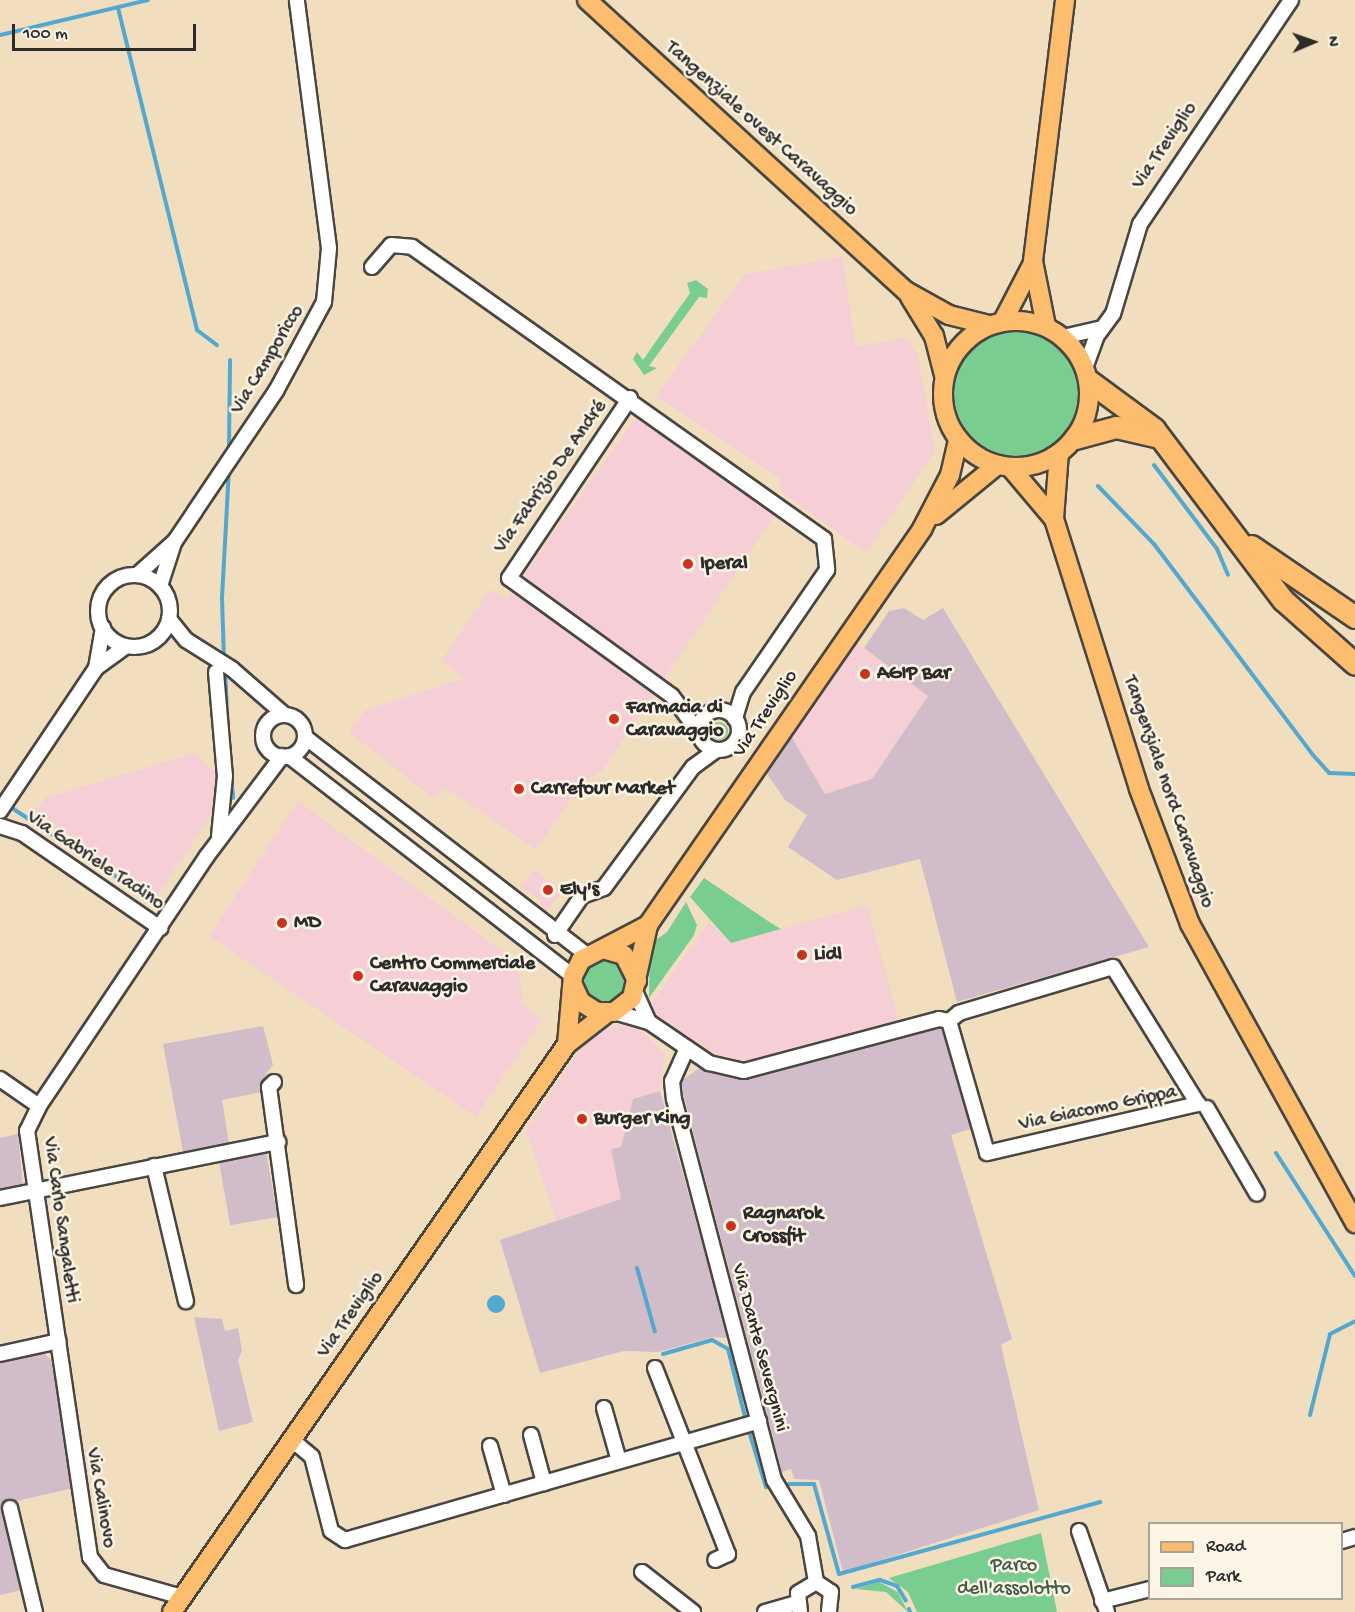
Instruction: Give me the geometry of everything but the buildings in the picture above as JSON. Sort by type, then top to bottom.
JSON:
[{"type":"highway","points":[[1087,375],[1164,440],[1245,543],[1283,600],[1355,664]]},
{"type":"highway","points":[[1075,438],[1116,427],[1164,440]]},
{"type":"highway","points":[[1245,543],[1355,617]]},
{"type":"main road","name":"Tangenziale ovest Caravaggio","points":[[587,0],[906,291],[949,315],[996,323]]},
{"type":"main road","points":[[1046,326],[1033,261],[1065,0]]},
{"type":"main road","points":[[996,323],[1046,326],[1063,337],[1087,375],[1088,411],[1075,438],[1059,453],[1041,463],[1003,466],[958,439],[944,407],[944,378],[957,350],[996,323],[1033,261]]},
{"type":"main road","name":"Tangenziale ovest Caravaggio","points":[[906,291],[934,336],[944,378]]},
{"type":"main road","name":"Via Treviglio","points":[[648,925],[922,529],[950,475],[958,439]]},
{"type":"main road","name":"Tangenziale nord Caravaggio","points":[[1059,453],[1054,519],[1139,789],[1190,924],[1355,1223]]},
{"type":"main road","name":"Via Treviglio","points":[[922,529],[1003,466]]},
{"type":"main road","name":"Tangenziale nord Caravaggio","points":[[1003,466],[1054,519]]},
{"type":"main road","points":[[567,1044],[573,980],[595,952],[648,925]]},
{"type":"main road","points":[[567,1044],[610,1013],[636,987],[648,925]]},
{"type":"main road","points":[[595,952],[624,955],[636,987]]},
{"type":"main road","points":[[573,980],[588,1009],[610,1013]]},
{"type":"main road","name":"Via Treviglio","points":[[177,1604],[567,1044]]},
{"type":"street","name":"Via Camporicco","points":[[137,575],[175,541],[276,391],[319,318],[326,293],[329,249],[297,0]]},
{"type":"street","name":"Via Treviglio","points":[[1087,375],[1102,328],[1116,306],[1128,249],[1140,224],[1291,0]]},
{"type":"street","name":"Via Treviglio","points":[[372,267],[390,246],[412,247],[630,398],[818,533],[828,546],[827,570],[743,692]]},
{"type":"street","points":[[1063,337],[1102,328]]},
{"type":"street","name":"Via Fabrizio De André","points":[[630,398],[509,578],[672,696],[701,737]]},
{"type":"street","name":"Via Camporicco","points":[[160,586],[175,541]]},
{"type":"street","points":[[96,668],[103,628],[98,610],[103,593],[119,578],[137,575],[160,586],[169,619],[186,640],[254,686],[285,715],[299,720],[305,737],[555,935],[595,952]]},
{"type":"street","points":[[0,811],[96,668],[126,646],[143,645],[159,636],[169,619]]},
{"type":"street","points":[[103,628],[126,646]]},
{"type":"street","points":[[159,636],[186,640]]},
{"type":"street","points":[[216,672],[225,776],[218,840]]},
{"type":"street","points":[[254,686],[269,722],[266,771]]},
{"type":"street","points":[[693,767],[701,737],[700,723],[743,692]]},
{"type":"street","points":[[555,935],[582,896],[604,888],[693,767],[716,750],[735,742],[735,719],[743,692]]},
{"type":"street","points":[[681,709],[714,711],[735,719]]},
{"type":"street","points":[[269,722],[285,715]]},
{"type":"street","points":[[285,756],[305,737]]},
{"type":"street","points":[[701,737],[716,750]]},
{"type":"street","points":[[267,747],[285,756],[412,848],[573,980]]},
{"type":"street","name":"Via Gabriele Tadino","points":[[0,826],[22,833],[160,928],[266,771],[285,756]]},
{"type":"street","points":[[412,848],[423,832]]},
{"type":"street","name":"Via Carlo Sangaletti","points":[[59,1341],[26,1140],[39,1106],[160,928]]},
{"type":"street","name":"Via Giacomo Grippa","points":[[610,1013],[649,1022],[709,1063],[744,1071],[939,1019],[949,1021],[1113,967],[1198,1104],[987,1153],[949,1021]]},
{"type":"street","points":[[636,987],[649,1022]]},
{"type":"street","name":"Via Dante Severgnini","points":[[687,1048],[672,1087],[751,1424],[774,1480],[811,1544],[816,1582]]},
{"type":"street","points":[[0,1079],[39,1106]]},
{"type":"street","points":[[274,1082],[269,1087],[296,1285]]},
{"type":"street","name":"Via Giacomo Grippa","points":[[1207,1108],[1257,1194]]},
{"type":"street","points":[[0,1198],[278,1142]]},
{"type":"street","points":[[154,1166],[186,1301]]},
{"type":"street","points":[[0,1353],[59,1341]]},
{"type":"street","name":"Via Calinovo","points":[[59,1341],[90,1557],[104,1575],[177,1604]]},
{"type":"street","points":[[655,1368],[728,1554],[715,1560]]},
{"type":"street","points":[[604,1408],[619,1461]]},
{"type":"street","points":[[292,1440],[312,1457],[331,1531],[342,1540],[751,1424]]},
{"type":"street","points":[[531,1436],[544,1483]]},
{"type":"street","points":[[490,1446],[504,1495]]},
{"type":"street","points":[[10,1508],[35,1612]]},
{"type":"street","points":[[1079,1531],[1105,1606],[1148,1589]]},
{"type":"street","points":[[642,1572],[693,1612]]},
{"type":"street","points":[[765,1612],[798,1608],[801,1588],[816,1582],[831,1592],[829,1612]]},
{"type":"shaded area","points":[[842,257],[856,347],[907,337],[918,357],[935,451],[866,553],[781,492],[779,478],[656,396],[745,274]]},
{"type":"shaded area","points":[[637,416],[775,515],[602,771],[583,782],[536,850],[460,797],[442,788],[434,799],[349,732],[365,710],[465,678],[441,661],[490,589],[507,599]]},
{"type":"shaded area","points":[[904,608],[923,620],[943,608],[1149,947],[957,1002],[920,859],[837,880],[788,847],[807,815],[785,800],[764,769],[788,731],[825,794],[872,779],[928,696],[864,648],[889,611]]},
{"type":"shaded area","points":[[855,642],[928,696],[872,780],[825,794],[788,731]]},
{"type":"shaded area","points":[[195,753],[218,776],[218,805],[157,896],[35,811],[45,798]]},
{"type":"shaded area","points":[[298,801],[518,963],[523,1004],[542,1019],[476,1117],[209,936]]},
{"type":"shaded area","points":[[534,869],[562,891],[546,912],[538,906],[542,901],[520,887]]},
{"type":"shaded area","points":[[867,905],[899,1020],[744,1061],[714,1053],[656,1014],[651,1004],[709,922],[731,943]]},
{"type":"shaded area","points":[[621,1024],[638,1028],[665,1053],[660,1091],[633,1099],[621,1147],[611,1150],[621,1199],[556,1220],[526,1131],[590,1034]]},
{"type":"shaded area","points":[[946,1025],[974,1128],[951,1135],[1012,1339],[1001,1345],[1039,1510],[843,1572],[819,1480],[794,1479],[791,1469],[782,1472],[680,1082],[699,1068],[747,1080]]},
{"type":"shaded area","points":[[263,1026],[273,1065],[265,1075],[267,1091],[222,1100],[229,1143],[183,1152],[163,1044]]},
{"type":"shaded area","points":[[660,1091],[728,1338],[713,1337],[658,1352],[624,1351],[540,1373],[500,1240],[621,1199],[611,1149],[621,1147],[633,1099]]},
{"type":"shaded area","points":[[18,1134],[23,1185],[0,1189],[0,1138]]},
{"type":"shaded area","points":[[266,1152],[277,1217],[230,1225],[219,1160]]},
{"type":"shaded area","points":[[194,1317],[222,1319],[225,1331],[238,1328],[242,1351],[238,1360],[253,1422],[219,1431]]},
{"type":"shaded area","points":[[43,1353],[51,1360],[74,1488],[3,1504],[26,1589],[0,1595],[0,1362]]},
{"type":"green space","points":[[696,280],[708,289],[707,298],[699,297],[649,366],[657,368],[644,375],[633,359],[637,352],[643,360],[690,293],[687,283]]},
{"type":"green space","points":[[1018,328],[1043,333],[1063,347],[1077,367],[1082,392],[1077,417],[1063,437],[1043,451],[1018,456],[993,451],[973,437],[959,417],[954,392],[959,367],[973,347],[993,333]]},
{"type":"green space","points":[[719,722],[725,725],[728,731],[725,737],[719,740],[713,737],[710,731],[713,725]]},
{"type":"green space","points":[[704,878],[781,929],[731,943],[690,897]]},
{"type":"green space","points":[[686,902],[697,925],[694,935],[649,998],[650,944],[667,932]]},
{"type":"green space","points":[[605,961],[620,967],[626,982],[620,997],[605,1003],[590,997],[584,982],[590,967]]},
{"type":"green space","name":"Parco dell'assolotto","points":[[1041,1533],[1057,1612],[917,1612],[908,1592],[889,1578]]},
{"type":"green space","points":[[879,1582],[898,1592],[908,1612],[886,1592],[856,1589]]},
{"type":"water","points":[[492,1295],[500,1295],[505,1300],[503,1311],[492,1313],[487,1308],[487,1300]]},
{"type":"waterway","points":[[0,35],[148,0]]},
{"type":"waterway","points":[[118,8],[197,330],[217,345]]},
{"type":"waterway","points":[[229,447],[230,360]]},
{"type":"waterway","points":[[1154,465],[1217,549],[1228,575]]},
{"type":"waterway","points":[[224,659],[222,598],[229,468]]},
{"type":"waterway","points":[[1098,486],[1154,544],[1329,773],[1355,774]]},
{"type":"waterway","points":[[225,669],[228,733]]},
{"type":"waterway","points":[[231,774],[233,798]]},
{"type":"waterway","points":[[12,808],[147,897]]},
{"type":"waterway","points":[[1276,1153],[1355,1276]]},
{"type":"waterway","points":[[637,1268],[655,1332]]},
{"type":"waterway","points":[[1310,1415],[1330,1334],[1355,1321]]},
{"type":"waterway","points":[[663,1354],[712,1340],[728,1349],[746,1421]]},
{"type":"waterway","points":[[748,1428],[766,1487]]},
{"type":"waterway","points":[[789,1484],[814,1484],[839,1574],[1100,1502]]},
{"type":"waterway","points":[[853,1587],[880,1580],[897,1586],[906,1601]]},
{"type":"place","name":"Iperal","points":[[688,564]]},
{"type":"place","name":"AGIP Bar","points":[[865,674]]},
{"type":"place","name":"Farmacia di Caravaggio","points":[[614,719]]},
{"type":"place","name":"Carrefour Market","points":[[519,789]]},
{"type":"place","name":"Ely's","points":[[548,890]]},
{"type":"place","name":"MD","points":[[282,923]]},
{"type":"place","name":"Lidl","points":[[802,955]]},
{"type":"place","name":"Centro Commerciale Caravaggio","points":[[358,976]]},
{"type":"place","name":"Burger King","points":[[582,1119]]},
{"type":"place","name":"Ragnarok Crossfit","points":[[731,1226]]}]
